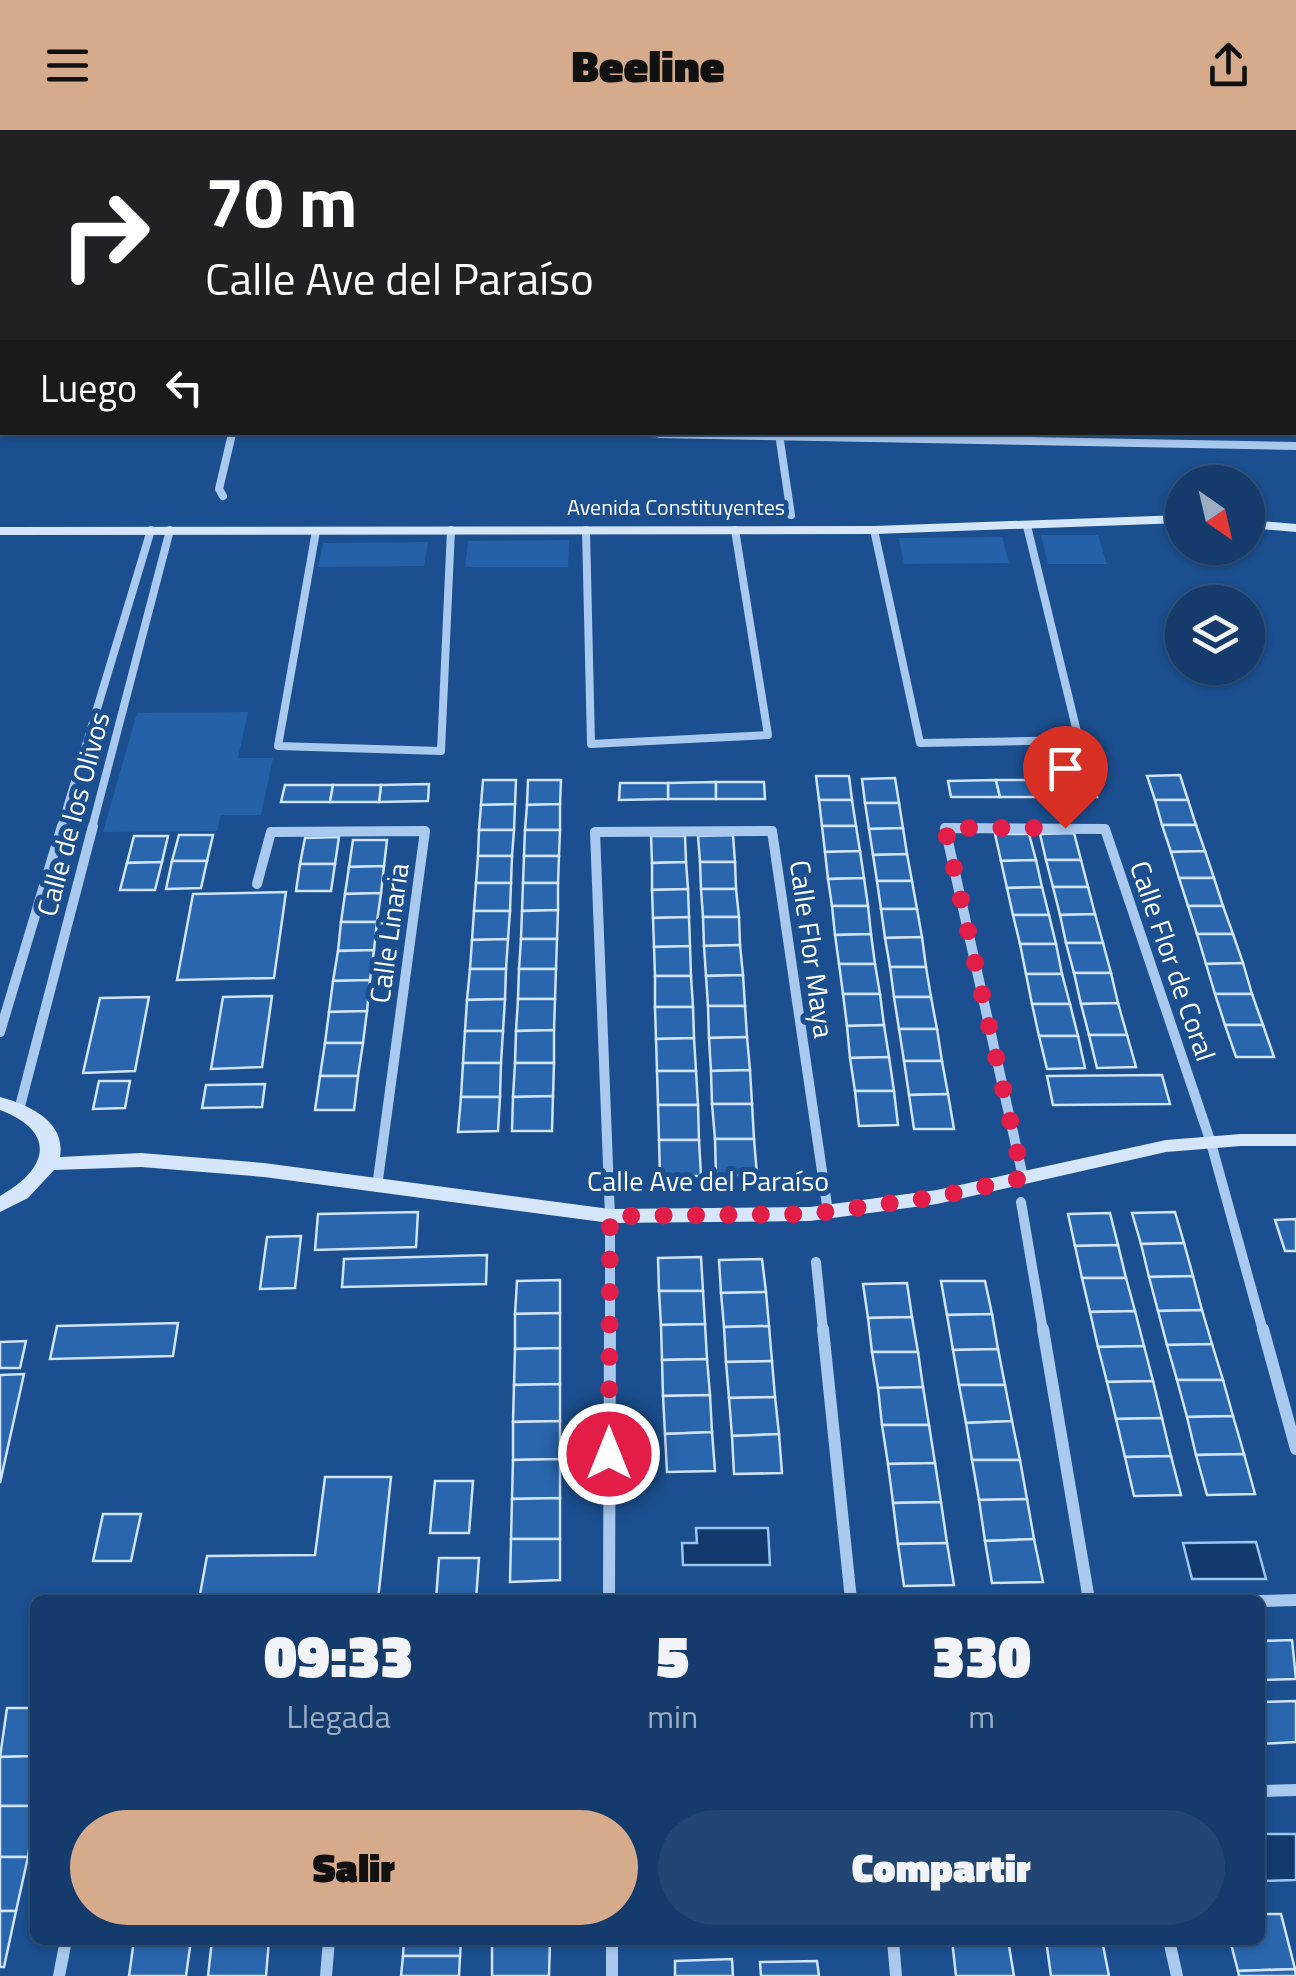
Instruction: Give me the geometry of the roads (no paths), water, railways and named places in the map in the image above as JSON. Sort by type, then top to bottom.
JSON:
[{"type":"main road","name":"Avenida Constituyentes","points":[[151,530],[874,530],[1165,521]]},
{"type":"main road","points":[[1265,525],[1296,528]]},
{"type":"main road","points":[[1,534],[151,530]]},
{"type":"main road","points":[[0,1205],[34,1185],[50,1164],[54,1143],[45,1126],[10,1106]]},
{"type":"main road","name":"Calle Ave del Paraíso","points":[[50,1164],[141,1160],[264,1170],[610,1216],[828,1212],[937,1197],[1166,1146],[1296,1140]]},
{"type":"street","points":[[223,496],[219,489],[232,435]]},
{"type":"street","points":[[779,435],[791,515]]},
{"type":"street","points":[[819,435],[1296,446]]},
{"type":"street","points":[[1256,435],[1258,446]]},
{"type":"street","points":[[874,530],[920,744],[1079,740],[1026,526]]},
{"type":"street","name":"Calle de los Olivos","points":[[0,1032],[151,530]]},
{"type":"street","name":"Calle de los Olivos","points":[[10,1106],[170,530]]},
{"type":"street","points":[[316,530],[278,746],[441,750],[451,530]]},
{"type":"street","points":[[586,530],[591,744],[768,735],[735,530]]},
{"type":"street","name":"Calle Linaria","points":[[256,884],[271,832],[350,828],[425,832],[377,1187]]},
{"type":"street","name":"Calle Flor de Coral","points":[[1023,1178],[945,828],[1105,829],[1210,1142]]},
{"type":"street","name":"Calle Flor Maya","points":[[610,1216],[595,832],[772,832],[828,1212]]},
{"type":"street","points":[[1210,1142],[1296,1449]]},
{"type":"street","points":[[1021,1202],[1088,1595]]},
{"type":"street","points":[[609,1595],[610,1216]]},
{"type":"street","points":[[816,1262],[850,1595]]},
{"type":"street","points":[[1265,1601],[1296,1600]]},
{"type":"street","points":[[1265,1790],[1296,1790]]},
{"type":"street","points":[[59,1976],[65,1945]]},
{"type":"street","points":[[326,1976],[329,1945]]},
{"type":"street","points":[[612,1945],[612,1976]]},
{"type":"street","points":[[893,1945],[896,1976]]},
{"type":"street","points":[[1171,1945],[1177,1976]]}]
